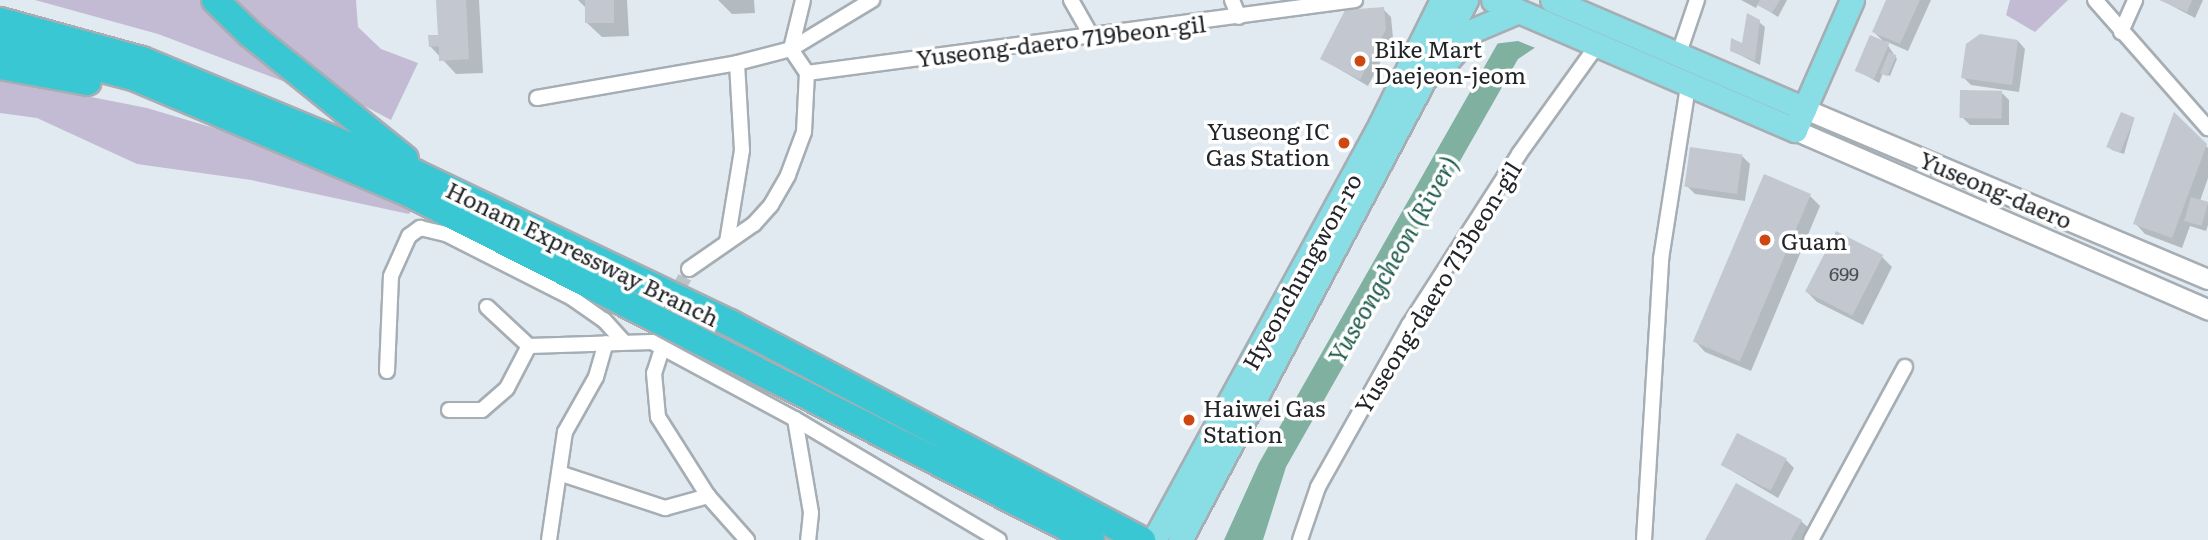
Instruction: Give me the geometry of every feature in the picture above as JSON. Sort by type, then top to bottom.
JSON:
[{"type":"highway","points":[[215,0],[250,34],[437,183]]},
{"type":"highway","name":"Honam Expressway Branch","points":[[0,21],[142,60],[437,183],[730,323],[1142,538]]},
{"type":"highway","name":"Honam Expressway Branch","points":[[0,42],[136,78],[410,194],[1091,540]]},
{"type":"highway","points":[[0,66],[203,107]]},
{"type":"main road","name":"Hyeonchungwon-ro","points":[[1142,538],[1376,133],[1442,0]]},
{"type":"main road","points":[[1391,141],[1466,0]]},
{"type":"main road","name":"Yuseong-daero","points":[[1493,0],[1514,13],[1796,130]]},
{"type":"main road","points":[[1552,0],[1805,108]]},
{"type":"main road","points":[[1796,130],[1852,0]]},
{"type":"main road","points":[[1391,141],[1474,30],[1514,13]]},
{"type":"main road","name":"Hyeonchungwon-ro","points":[[1180,540],[1391,141]]},
{"type":"street","points":[[689,269],[754,224],[771,205],[788,175],[804,132],[807,73],[791,48],[803,0]]},
{"type":"street","points":[[537,99],[737,63],[791,48],[872,0]]},
{"type":"street","points":[[1071,0],[1092,37]]},
{"type":"street","points":[[1232,0],[1239,18]]},
{"type":"street","name":"Yuseong-daero 719beon-gil","points":[[807,73],[1239,18],[1355,0]]},
{"type":"street","points":[[1678,56],[1697,0]]},
{"type":"street","points":[[2095,0],[2208,128]]},
{"type":"street","points":[[2121,32],[2135,0]]},
{"type":"street","name":"Yuseong-daero 713beon-gil","points":[[1300,540],[1318,487],[1409,325],[1593,46]]},
{"type":"street","points":[[727,242],[743,150],[737,63]]},
{"type":"street","points":[[1644,540],[1661,259],[1688,86]]},
{"type":"street","name":"Yuseong-daero","points":[[1805,108],[2208,279]]},
{"type":"street","name":"Yuseong-daero","points":[[1796,130],[2208,310]]},
{"type":"street","points":[[387,371],[391,276],[409,236],[420,228],[446,234],[572,298],[604,320],[624,342]]},
{"type":"street","points":[[487,307],[530,346],[657,340],[999,540]]},
{"type":"street","points":[[657,340],[654,373],[658,417],[708,496],[747,540]]},
{"type":"street","points":[[549,540],[565,432],[596,377],[606,343]]},
{"type":"street","points":[[449,410],[482,410],[507,388],[530,346]]},
{"type":"street","points":[[1811,540],[1905,367]]},
{"type":"street","points":[[795,419],[811,513],[808,540]]},
{"type":"street","points":[[559,473],[665,508],[708,496]]},
{"type":"shaded area","points":[[35,0],[206,0],[320,95],[158,34]]},
{"type":"shaded area","points":[[221,0],[356,0],[358,27],[381,49],[418,63],[391,120],[338,92]]},
{"type":"shaded area","points":[[2010,0],[2068,0],[2035,32],[2006,15]]},
{"type":"shaded area","points":[[0,79],[147,108],[268,144],[414,206],[409,214],[251,180],[137,164],[37,118],[0,113]]},
{"type":"water","name":"Yuseongcheon (River)","points":[[1590,11],[1518,59],[1286,467],[1263,540],[1224,540],[1259,463],[1499,41]]},
{"type":"pier","points":[[1533,0],[1605,0],[1538,49],[1518,41],[1493,44]]},
{"type":"building","points":[[436,0],[466,0],[469,59],[439,61],[439,46],[429,47],[428,35],[438,35]]},
{"type":"building","points":[[585,0],[614,0],[614,23],[585,23]]},
{"type":"building","points":[[1760,0],[1780,0],[1772,13],[1757,5]]},
{"type":"building","points":[[1886,0],[1920,0],[1900,44],[1872,32]]},
{"type":"building","points":[[2159,0],[2192,0],[2187,12]]},
{"type":"building","points":[[1384,7],[1386,29],[1360,80],[1320,59],[1345,10]]},
{"type":"building","points":[[1747,13],[1760,20],[1755,61],[1730,51],[1731,38],[1742,43]]},
{"type":"building","points":[[1980,34],[2018,40],[2012,85],[1961,78],[1966,44]]},
{"type":"building","points":[[1870,35],[1889,43],[1874,79],[1855,71]]},
{"type":"building","points":[[1889,52],[1896,55],[1887,76],[1880,73]]},
{"type":"building","points":[[1960,90],[2002,91],[2002,119],[1960,118]]},
{"type":"building","points":[[2121,112],[2135,118],[2120,153],[2106,147]]},
{"type":"building","points":[[2174,112],[2207,144],[2172,238],[2133,224]]},
{"type":"building","points":[[1690,147],[1742,154],[1737,194],[1684,187]]},
{"type":"building","name":"Guam","points":[[1764,174],[1811,194],[1740,361],[1693,342]]},
{"type":"building","points":[[2191,197],[2208,202],[2201,226],[2184,221]]},
{"type":"building","points":[[1836,231],[1883,255],[1852,316],[1805,292]]},
{"type":"building","points":[[1737,433],[1787,458],[1771,490],[1721,465]]},
{"type":"building","points":[[1736,483],[1802,520],[1791,540],[1705,540]]},
{"type":"tunnel","points":[[659,327],[689,269]]},
{"type":"place","name":"Bike Mart Daejeon-jeom","points":[[1360,61]]},
{"type":"place","name":"Yuseong IC Gas Station","points":[[1344,143]]},
{"type":"place","name":"Guam","points":[[1765,240]]},
{"type":"place","name":"Haiwei Gas Station","points":[[1189,420]]}]
